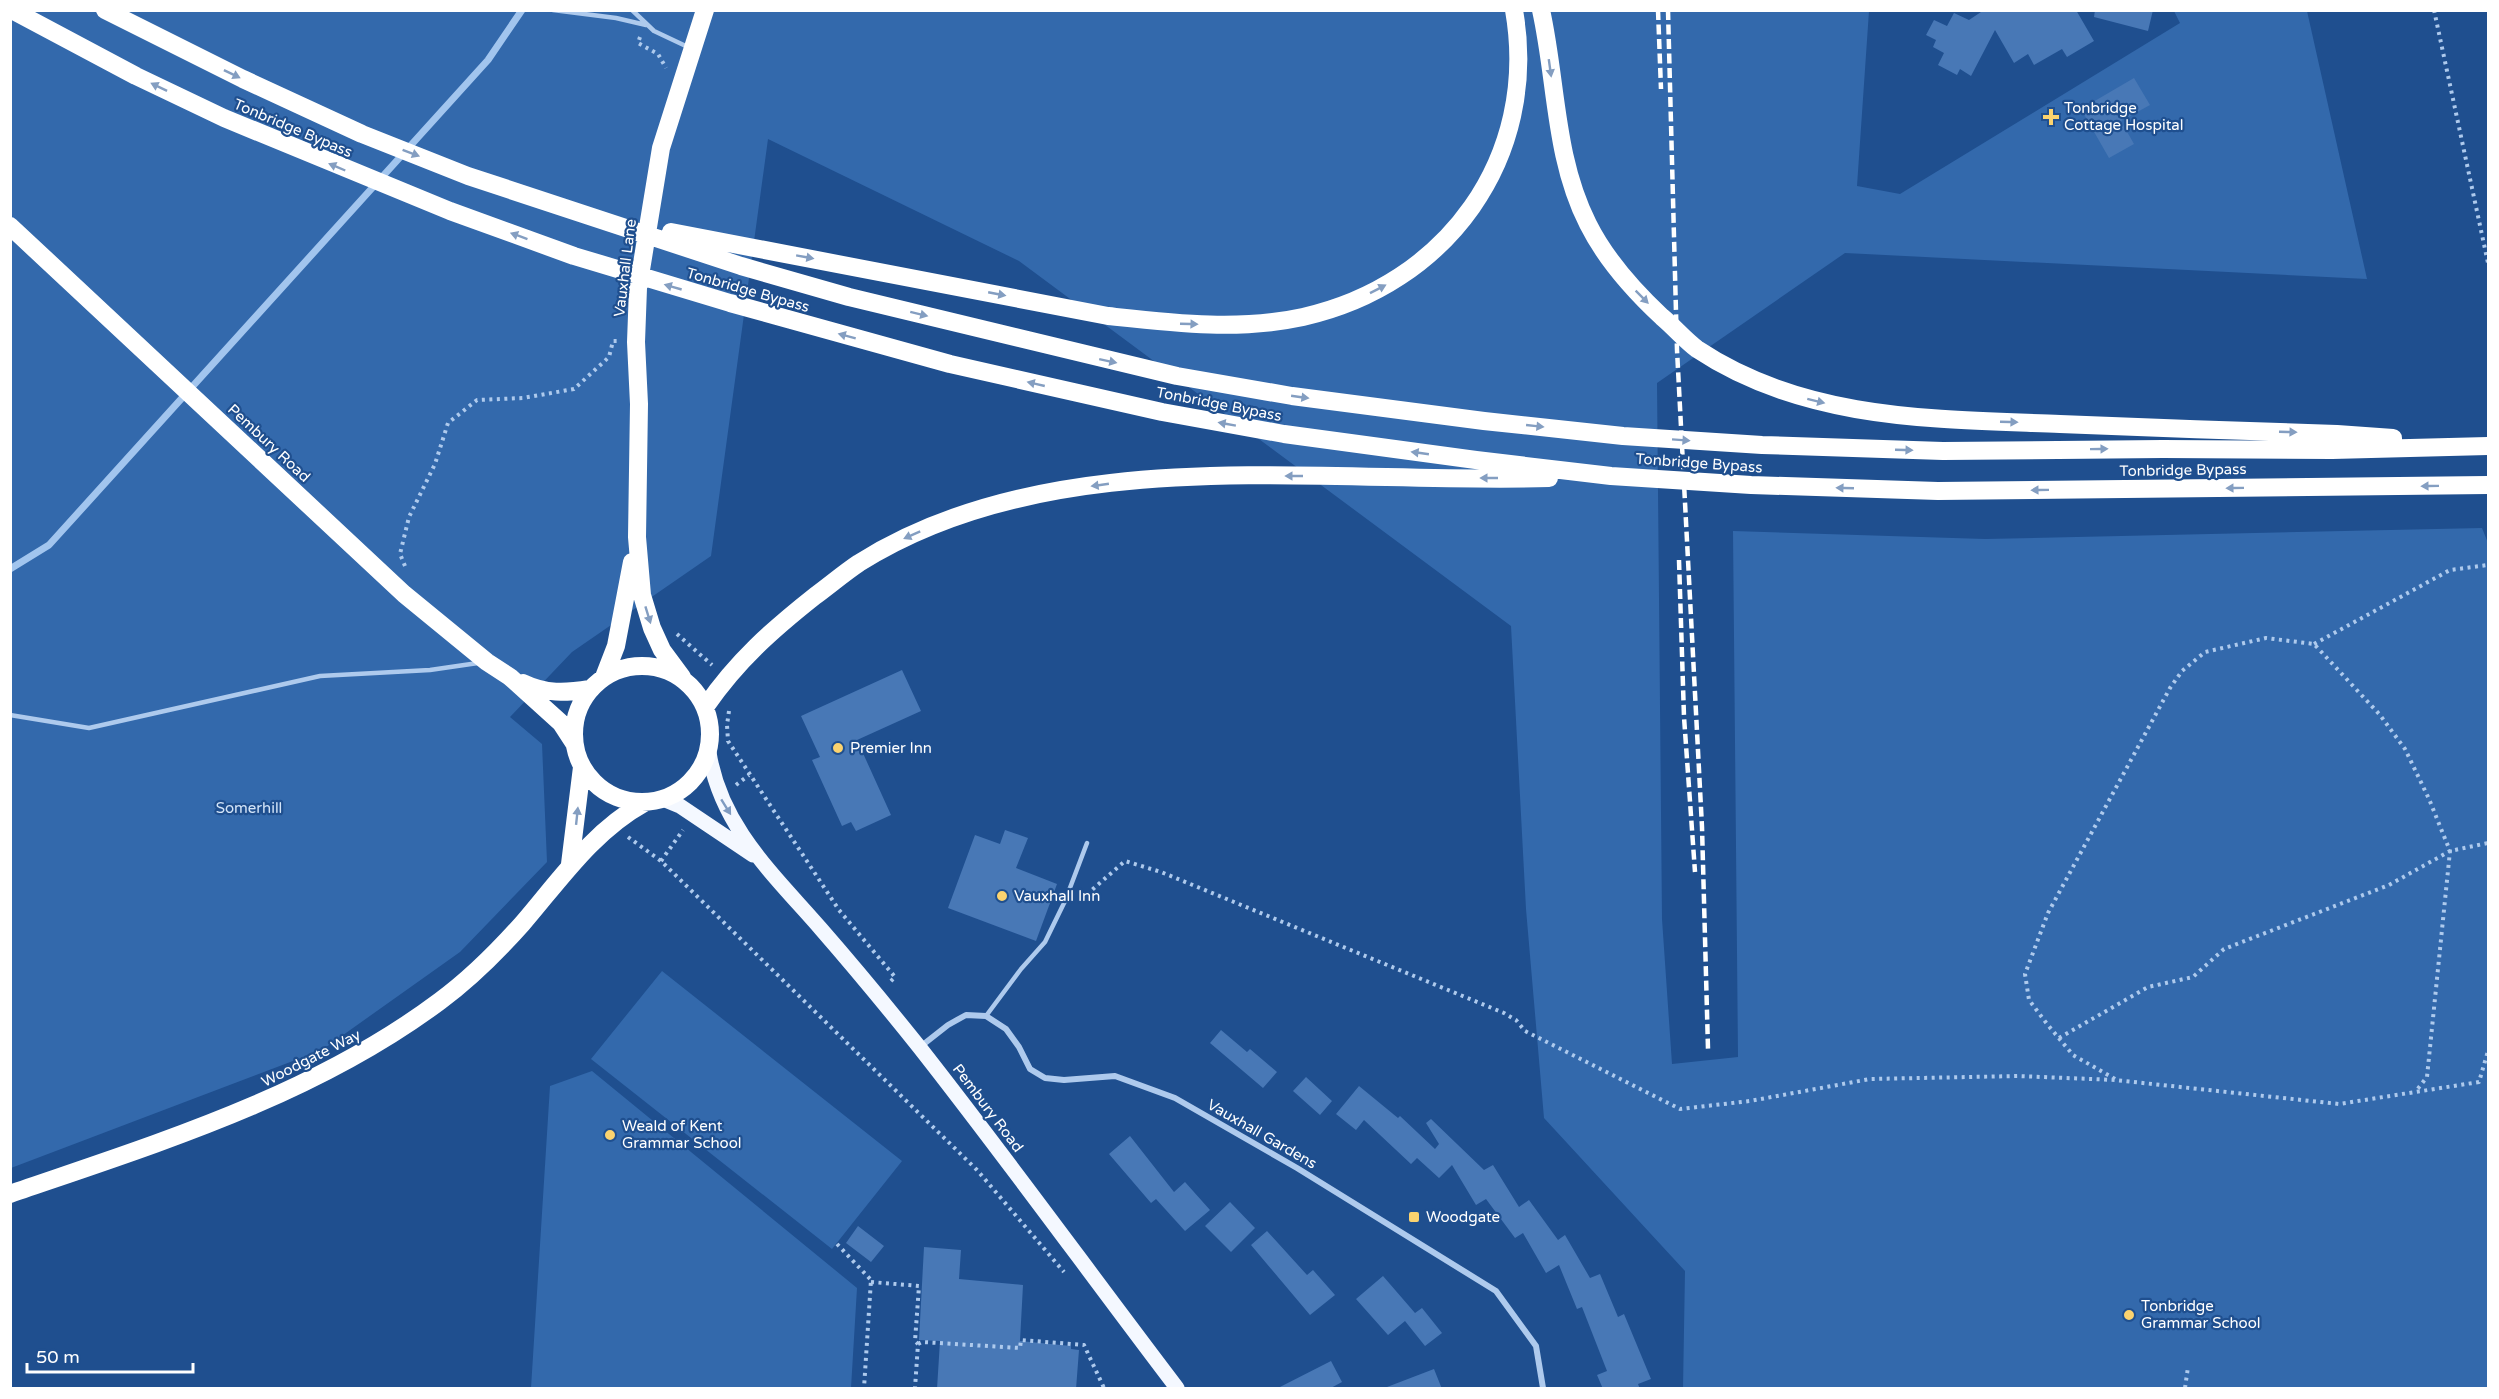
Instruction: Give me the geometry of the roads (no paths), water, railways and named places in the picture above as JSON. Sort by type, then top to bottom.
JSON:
[{"type":"highway","name":"Tonbridge Bypass","points":[[12,10],[136,76],[224,118],[428,203],[574,256],[730,303],[950,364],[1162,412],[1284,434],[1617,476],[1751,485],[1938,491],[2488,485]]},
{"type":"highway","name":"Tonbridge Bypass","points":[[105,10],[243,79],[362,134],[468,176],[741,266],[849,297],[1089,357],[1177,376],[1292,396],[1623,436],[1762,445],[1943,451],[2163,448],[2332,450],[2488,446]]},
{"type":"highway","name":"Vauxhall Lane","points":[[682,677],[662,650],[652,628],[642,595],[637,537],[639,404],[636,342],[638,288],[661,148],[705,10]]},
{"type":"highway","points":[[602,219],[1108,316],[1173,324],[1230,325],[1272,322],[1326,311],[1362,297],[1404,275],[1437,249],[1465,216],[1488,182],[1504,146],[1514,106],[1519,68],[1514,10]]},
{"type":"highway","points":[[1541,10],[1567,171],[1580,208],[1605,253],[1626,282],[1695,347],[1760,383],[1797,397],[1845,409],[1897,415],[1960,420],[2337,434],[2488,446]]},
{"type":"highway","name":"Pembury Road","points":[[10,226],[404,594],[487,662],[510,677],[540,691],[565,693],[590,689]]},
{"type":"highway","points":[[706,706],[741,660],[779,624],[859,563],[907,537],[948,520],[1004,503],[1059,491],[1134,480],[1216,476],[1515,479],[1617,476]]},
{"type":"highway","name":"Vauxhall Lane","points":[[604,677],[616,646],[637,537]]},
{"type":"highway","points":[[643,665],[663,668],[682,677],[696,690],[706,706],[711,729],[709,752],[702,768],[692,782],[678,793],[663,800],[644,803],[625,801],[608,794],[593,782],[582,767],[574,743],[576,714],[590,689],[604,677],[623,668],[643,665]]},
{"type":"highway","name":"Pembury Road","points":[[510,677],[561,723],[574,743]]},
{"type":"highway","points":[[570,864],[582,767]]},
{"type":"highway","name":"Woodgate Way","points":[[10,1194],[268,1100],[366,1051],[440,1001],[482,967],[522,924],[570,864],[632,809],[644,803]]},
{"type":"main road","name":"Pembury Road","points":[[709,752],[712,774],[720,797],[758,859],[821,929],[919,1047],[1177,1389]]},
{"type":"main road","name":"Pembury Road","points":[[663,800],[680,806],[758,859]]},
{"type":"street","points":[[919,1047],[948,1024],[966,1015],[986,1016]]},
{"type":"street","name":"Vauxhall Gardens","points":[[986,1016],[1006,1029],[1019,1047],[1030,1070],[1045,1078],[1064,1080],[1115,1076],[1175,1098],[1297,1168],[1496,1291],[1536,1346],[1543,1389]]},
{"type":"lane","points":[[553,10],[616,18],[645,25],[692,49]]},
{"type":"lane","points":[[633,10],[645,25]]},
{"type":"lane","points":[[10,715],[90,728],[320,676],[430,670],[487,662]]},
{"type":"lane","points":[[986,1016],[1021,969],[1045,942],[1065,901],[1087,843]]},
{"type":"waterway","points":[[10,569],[49,545],[488,60],[522,10]]},
{"type":"railway","points":[[1658,10],[1661,89]]},
{"type":"railway","points":[[1668,10],[1677,350],[1702,827],[1708,1049]]},
{"type":"railway","points":[[1679,560],[1684,717],[1695,872]]},
{"type":"place","name":"Tonbridge Cottage Hospital","points":[[2051,117]]},
{"type":"place","name":"Premier Inn","points":[[838,748]]},
{"type":"place","name":"Vauxhall Inn","points":[[1002,896]]},
{"type":"place","name":"Weald of Kent Grammar School","points":[[610,1135]]},
{"type":"place","name":"Woodgate","points":[[1414,1217]]},
{"type":"place","name":"Tonbridge Grammar School","points":[[2129,1315]]},
{"type":"park label","name":"Somerhill","points":[[249,808]]}]
